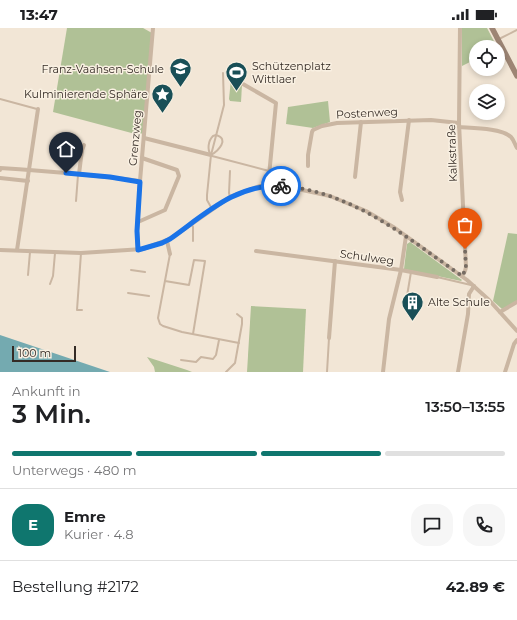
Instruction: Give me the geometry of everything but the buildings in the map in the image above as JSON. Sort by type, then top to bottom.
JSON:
[{"type":"main road","points":[[492,28],[498,40]]},
{"type":"main road","points":[[505,53],[517,76]]},
{"type":"street","name":"Grenzweg","points":[[138,250],[140,182],[154,28]]},
{"type":"street","name":"Kalkstraße","points":[[460,28],[459,125],[466,267],[462,276]]},
{"type":"street","points":[[243,84],[276,103],[268,186]]},
{"type":"street","points":[[17,250],[38,109]]},
{"type":"street","points":[[402,200],[400,192],[409,120]]},
{"type":"street","name":"Postenweg","points":[[308,166],[310,139],[313,130],[322,126],[337,123],[431,120],[503,133],[510,136],[517,148]]},
{"type":"street","points":[[355,177],[360,122]]},
{"type":"street","points":[[144,138],[212,156]]},
{"type":"street","points":[[78,174],[84,145]]},
{"type":"street","points":[[138,222],[165,210],[168,206],[179,176],[177,170],[142,158]]},
{"type":"street","points":[[0,170],[0,168],[78,174],[140,182]]},
{"type":"street","points":[[0,178],[28,181]]},
{"type":"street","points":[[0,250],[81,253],[138,250],[167,241],[230,197],[254,188],[284,186],[330,196],[366,211],[406,236],[462,276],[474,286],[517,331]]},
{"type":"street","points":[[383,372],[389,319],[406,236]]},
{"type":"street","points":[[167,241],[170,254]]},
{"type":"street","name":"Schulweg","points":[[256,251],[400,270],[436,277]]},
{"type":"street","points":[[329,338],[335,261]]},
{"type":"street","points":[[458,372],[468,314],[469,294],[474,286]]},
{"type":"street","points":[[500,312],[517,302]]},
{"type":"street","points":[[505,372],[514,344],[517,340]]},
{"type":"lane","points":[[498,40],[517,30]]},
{"type":"lane","points":[[212,209],[208,203],[207,195],[212,156],[209,149],[212,136],[216,135],[224,105],[223,73]]},
{"type":"lane","points":[[0,99],[38,109]]},
{"type":"lane","points":[[212,156],[217,152],[222,144],[222,139],[220,136],[216,135]]},
{"type":"lane","points":[[212,156],[269,171]]},
{"type":"lane","points":[[230,171],[230,197]]},
{"type":"lane","points":[[76,201],[78,174]]},
{"type":"lane","points":[[192,224],[193,241]]},
{"type":"lane","points":[[28,275],[30,251]]},
{"type":"lane","points":[[50,284],[53,276],[55,252]]},
{"type":"lane","points":[[81,253],[77,310],[82,310]]},
{"type":"lane","points":[[170,254],[158,318],[160,324],[193,334],[239,343]]},
{"type":"lane","points":[[165,282],[189,285],[194,260],[205,261],[193,334]]},
{"type":"lane","points":[[131,270],[144,272]]},
{"type":"lane","points":[[406,302],[411,272]]},
{"type":"lane","name":"Schulweg","points":[[436,277],[474,286]]},
{"type":"lane","points":[[128,293],[149,296]]},
{"type":"lane","points":[[226,372],[235,363],[239,343],[242,318],[237,314]]},
{"type":"lane","points":[[327,372],[329,338]]},
{"type":"lane","points":[[181,360],[196,362],[201,357],[210,359],[215,358],[218,340]]},
{"type":"green space","points":[[67,28],[143,28],[152,33],[144,132],[139,135],[53,112]]},
{"type":"green space","points":[[462,28],[487,28],[493,40],[469,40],[469,62],[462,66]]},
{"type":"green space","name":"Schützenplatz Wittlaer","points":[[231,79],[242,85],[241,102],[230,101],[229,99]]},
{"type":"green space","points":[[328,101],[330,122],[313,128],[286,124],[288,107]]},
{"type":"green space","points":[[508,233],[517,234],[517,301],[502,309],[493,301]]},
{"type":"green space","points":[[410,242],[462,280],[404,269],[407,244]]},
{"type":"green space","points":[[251,306],[306,309],[303,372],[247,372]]},
{"type":"green space","points":[[147,357],[192,372],[155,372],[154,367]]},
{"type":"water","points":[[0,335],[110,372],[0,372]]},
{"type":"way so far","points":[[281,186],[330,196],[366,211],[395,228],[462,276],[466,269],[465,249]]},
{"type":"place","name":"Franz-Vaahsen-Schule","points":[[180,88]]},
{"type":"place","name":"Schützenplatz Wittlaer","points":[[236,92]]},
{"type":"place","name":"Kulminierende Sphäre","points":[[163,114]]},
{"type":"place","name":"Alte Schule","points":[[412,322]]},
{"type":"route","points":[[66,173],[110,177],[140,182],[137,231],[138,250],[170,239],[230,197],[260,186],[281,186]]}]
